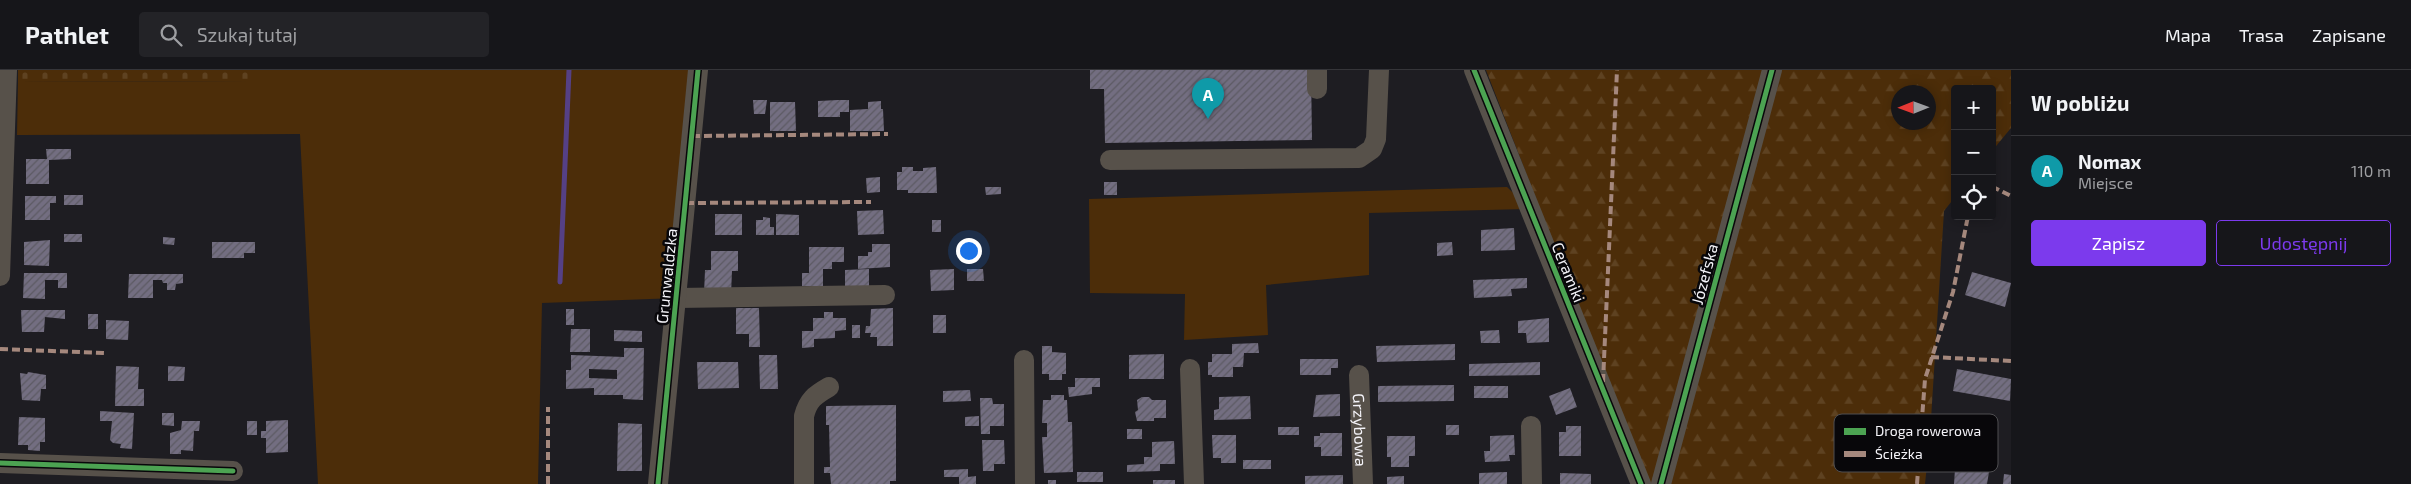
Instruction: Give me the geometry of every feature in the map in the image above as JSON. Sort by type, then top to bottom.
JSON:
[{"type":"street","points":[[0,276],[6,70]]},
{"type":"street","name":"Grunwaldzka","points":[[658,484],[698,70]]},
{"type":"street","points":[[1110,160],[1359,158],[1372,149],[1376,139],[1379,70]]},
{"type":"street","name":"Ceramiki","points":[[1474,70],[1641,484]]},
{"type":"street","name":"Józefska","points":[[1661,484],[1772,70]]},
{"type":"street","points":[[677,298],[885,295]]},
{"type":"street","points":[[1024,360],[1025,484]]},
{"type":"street","points":[[1190,369],[1194,484]]},
{"type":"street","name":"Grzybowa","points":[[1359,375],[1363,484]]},
{"type":"street","points":[[804,484],[804,416],[806,406],[813,396],[829,387]]},
{"type":"street","points":[[1531,426],[1532,484]]},
{"type":"street","points":[[0,463],[232,471]]},
{"type":"green space","points":[[18,70],[249,70],[249,82],[18,81]]},
{"type":"green space","points":[[249,70],[698,70],[677,298],[542,303],[538,484],[318,484],[300,134],[17,135],[18,81],[249,82]]},
{"type":"green space","points":[[1486,70],[2011,70],[2011,128],[1996,146],[1996,85],[1951,85],[1951,202],[1944,211],[1931,414],[1834,414],[1834,472],[1926,472],[1925,484],[1647,484]]},
{"type":"green space","points":[[1507,187],[1530,209],[1369,213],[1369,275],[1266,285],[1268,335],[1184,340],[1185,294],[1090,293],[1089,199]]},
{"type":"building","points":[[1090,70],[1311,70],[1312,140],[1105,143],[1104,89],[1090,89]]},
{"type":"building","points":[[753,100],[767,100],[765,114],[754,114]]},
{"type":"building","points":[[849,100],[849,112],[840,112],[840,117],[818,117],[818,101]]},
{"type":"building","points":[[881,101],[884,131],[850,131],[850,110],[868,109],[868,102]]},
{"type":"building","points":[[770,102],[795,102],[796,131],[770,131]]},
{"type":"building","points":[[46,149],[71,149],[71,159],[49,160],[49,184],[26,184],[26,159],[47,159]]},
{"type":"building","points":[[902,167],[913,167],[913,171],[923,171],[923,168],[936,167],[937,193],[908,193],[908,190],[897,190],[897,172],[902,172]]},
{"type":"building","points":[[880,177],[880,192],[867,193],[866,178]]},
{"type":"building","points":[[1104,182],[1117,182],[1117,195],[1104,195]]},
{"type":"building","points":[[985,187],[1001,187],[1001,194],[986,195]]},
{"type":"building","points":[[64,195],[83,195],[83,205],[64,205]]},
{"type":"building","points":[[25,196],[56,196],[56,203],[50,203],[50,220],[25,220]]},
{"type":"building","points":[[883,210],[884,234],[858,235],[857,211]]},
{"type":"building","points":[[715,214],[742,214],[742,235],[715,235]]},
{"type":"building","points":[[776,214],[799,215],[799,235],[776,235]]},
{"type":"building","points":[[763,217],[770,218],[770,227],[774,227],[774,235],[756,235],[756,220],[763,220]]},
{"type":"building","points":[[932,220],[941,220],[941,232],[932,232]]},
{"type":"building","points":[[1514,228],[1515,250],[1481,251],[1481,230]]},
{"type":"building","points":[[64,234],[82,234],[82,242],[64,242]]},
{"type":"building","points":[[163,237],[175,238],[174,245],[163,244]]},
{"type":"building","points":[[50,240],[49,266],[24,265],[24,242]]},
{"type":"building","points":[[212,242],[255,242],[255,253],[244,253],[244,258],[212,258]]},
{"type":"building","points":[[1452,242],[1453,255],[1437,256],[1437,243]]},
{"type":"building","points":[[872,244],[890,244],[890,267],[858,269],[858,256],[868,256],[868,252],[872,252]]},
{"type":"building","points":[[809,247],[844,247],[844,262],[832,262],[832,269],[823,269],[823,286],[802,286],[802,273],[809,273]]},
{"type":"building","points":[[711,251],[738,251],[738,271],[732,271],[731,295],[704,294],[705,270],[711,270]]},
{"type":"building","points":[[869,269],[869,290],[845,290],[845,270]]},
{"type":"building","points":[[954,269],[954,290],[931,291],[930,270]]},
{"type":"building","points":[[967,269],[983,269],[984,281],[967,281]]},
{"type":"building","points":[[1972,272],[2011,283],[2005,307],[1965,295]]},
{"type":"building","points":[[24,273],[67,273],[67,288],[58,288],[58,280],[45,280],[45,299],[23,298]]},
{"type":"building","points":[[129,274],[183,274],[183,283],[176,284],[175,290],[167,290],[167,283],[163,283],[162,280],[153,280],[153,298],[128,298]]},
{"type":"building","points":[[1527,278],[1527,288],[1511,289],[1512,296],[1474,298],[1473,280]]},
{"type":"building","points":[[736,308],[759,308],[760,347],[749,347],[749,334],[736,334]]},
{"type":"building","points":[[893,308],[893,346],[877,346],[877,337],[870,337],[871,333],[865,333],[866,326],[870,326],[871,309]]},
{"type":"building","points":[[566,309],[574,309],[574,325],[566,325]]},
{"type":"building","points":[[21,310],[65,310],[65,319],[45,317],[44,332],[22,332]]},
{"type":"building","points":[[824,312],[833,312],[833,318],[846,318],[846,330],[835,331],[835,338],[814,339],[814,347],[802,348],[802,331],[813,331],[813,318],[824,318]]},
{"type":"building","points":[[88,314],[98,314],[98,329],[88,329]]},
{"type":"building","points":[[933,315],[946,315],[946,333],[933,333]]},
{"type":"building","points":[[1549,318],[1549,342],[1527,343],[1526,333],[1518,333],[1518,321]]},
{"type":"building","points":[[106,320],[129,321],[128,340],[106,339]]},
{"type":"building","points":[[852,325],[860,325],[860,338],[852,338]]},
{"type":"building","points":[[571,329],[590,329],[590,352],[570,352]]},
{"type":"building","points":[[614,330],[642,331],[642,342],[614,341]]},
{"type":"building","points":[[1499,330],[1500,343],[1481,343],[1480,331]]},
{"type":"building","points":[[1258,343],[1259,353],[1244,353],[1243,367],[1233,367],[1233,377],[1212,377],[1212,375],[1208,375],[1208,362],[1212,362],[1212,354],[1232,354],[1232,344]]},
{"type":"building","points":[[1455,344],[1455,360],[1377,362],[1376,346]]},
{"type":"building","points":[[1042,346],[1052,346],[1052,352],[1066,353],[1066,374],[1062,374],[1062,380],[1049,380],[1049,374],[1042,374]]},
{"type":"building","points":[[624,348],[644,348],[643,400],[623,399],[623,395],[594,395],[594,388],[566,389],[566,370],[571,370],[571,355],[624,357]],"holes":[[[589,369],[617,370],[617,379],[589,378]]]},
{"type":"building","points":[[1164,354],[1164,379],[1129,379],[1129,355]]},
{"type":"building","points":[[759,355],[777,355],[778,389],[760,389]]},
{"type":"building","points":[[1300,359],[1338,359],[1338,368],[1331,368],[1331,375],[1300,375]]},
{"type":"building","points":[[697,362],[738,362],[739,388],[698,389]]},
{"type":"building","points":[[1540,362],[1540,375],[1469,376],[1469,364]]},
{"type":"building","points":[[116,366],[139,367],[138,389],[144,389],[144,406],[115,406]]},
{"type":"building","points":[[168,366],[185,367],[184,381],[168,381]]},
{"type":"building","points":[[1957,369],[2011,379],[2010,401],[1953,391]]},
{"type":"building","points":[[28,372],[46,375],[46,389],[41,389],[40,401],[22,400],[20,373],[27,374]]},
{"type":"building","points":[[1075,378],[1100,378],[1100,387],[1092,387],[1092,394],[1069,397],[1068,387],[1075,387]]},
{"type":"building","points":[[1454,385],[1454,401],[1378,402],[1378,386]]},
{"type":"building","points":[[1474,386],[1508,386],[1508,398],[1474,398]]},
{"type":"building","points":[[1570,388],[1577,407],[1556,415],[1549,396]]},
{"type":"building","points":[[970,390],[971,401],[943,402],[943,391]]},
{"type":"building","points":[[1340,394],[1340,416],[1313,417],[1316,395]]},
{"type":"building","points":[[1051,395],[1064,395],[1064,400],[1067,400],[1068,422],[1072,422],[1073,472],[1044,473],[1042,437],[1047,437],[1047,423],[1042,423],[1043,400],[1051,400]]},
{"type":"building","points":[[1250,396],[1251,419],[1214,420],[1214,410],[1219,409],[1219,397]]},
{"type":"building","points":[[1142,397],[1149,397],[1152,400],[1166,400],[1166,418],[1154,418],[1154,421],[1137,421],[1135,412],[1138,410],[1137,400]]},
{"type":"building","points":[[980,398],[992,398],[993,404],[1004,404],[1004,426],[990,426],[990,434],[981,434]]},
{"type":"building","points":[[896,405],[896,481],[890,481],[890,484],[831,484],[830,473],[824,473],[824,467],[830,467],[829,425],[826,425],[826,406]]},
{"type":"building","points":[[100,411],[134,413],[132,449],[120,448],[121,444],[113,443],[110,440],[112,421],[100,421]]},
{"type":"building","points":[[162,413],[174,413],[174,426],[162,425]]},
{"type":"building","points":[[979,416],[979,426],[965,426],[965,417]]},
{"type":"building","points":[[19,417],[45,418],[45,442],[40,442],[40,451],[28,450],[28,445],[18,445]]},
{"type":"building","points":[[288,420],[288,452],[266,453],[266,438],[261,438],[261,431],[266,431],[266,421]]},
{"type":"building","points":[[182,421],[200,421],[199,431],[194,431],[193,451],[181,450],[181,454],[170,454],[170,433],[181,430]]},
{"type":"building","points":[[247,421],[257,421],[257,435],[247,435]]},
{"type":"building","points":[[618,423],[642,424],[642,471],[617,471]]},
{"type":"building","points":[[1446,425],[1459,425],[1459,435],[1446,435]]},
{"type":"building","points":[[1566,426],[1581,426],[1581,456],[1559,456],[1559,432],[1566,432]]},
{"type":"building","points":[[1278,427],[1299,427],[1299,435],[1278,435]]},
{"type":"building","points":[[1127,429],[1142,429],[1142,439],[1127,439]]},
{"type":"building","points":[[1320,433],[1342,433],[1342,456],[1321,456],[1321,447],[1314,447],[1314,436],[1320,436]]},
{"type":"building","points":[[1212,435],[1236,435],[1236,463],[1221,463],[1221,458],[1213,458]]},
{"type":"building","points":[[1514,435],[1515,455],[1509,455],[1510,461],[1485,462],[1484,451],[1490,451],[1490,436]]},
{"type":"building","points":[[1387,436],[1415,436],[1415,456],[1409,456],[1409,467],[1391,467],[1391,457],[1387,457]]},
{"type":"building","points":[[982,440],[1004,440],[1005,464],[994,464],[994,471],[983,471]]},
{"type":"building","points":[[1174,441],[1175,464],[1160,464],[1160,471],[1127,472],[1127,465],[1144,464],[1144,457],[1152,457],[1152,442]]},
{"type":"building","points":[[1243,460],[1271,460],[1271,469],[1243,469]]},
{"type":"building","points":[[968,469],[968,477],[976,476],[976,484],[959,484],[959,477],[944,477],[944,470]]},
{"type":"building","points":[[1077,472],[1103,472],[1103,482],[1077,482]]},
{"type":"building","points":[[1507,472],[1507,484],[1479,484],[1479,473]]},
{"type":"building","points":[[1955,472],[1989,472],[1987,484],[1954,484]]},
{"type":"building","points":[[1560,473],[1591,474],[1591,484],[1560,484]]},
{"type":"building","points":[[2004,474],[2011,475],[2011,484],[2003,484]]},
{"type":"building","points":[[1343,475],[1343,484],[1305,484],[1305,476]]},
{"type":"building","points":[[1404,476],[1404,484],[1387,484],[1387,477]]},
{"type":"building","points":[[1048,480],[1056,480],[1056,484],[1048,484]]},
{"type":"building","points":[[1153,480],[1175,480],[1175,484],[1153,484]]},
{"type":"waterway","points":[[560,282],[569,70]]},
{"type":"marked path","points":[[1603,382],[1617,70]]},
{"type":"marked path","points":[[692,136],[888,134]]},
{"type":"marked path","points":[[1996,188],[2011,196]]},
{"type":"marked path","points":[[686,203],[871,202]]},
{"type":"marked path","points":[[1922,414],[1925,379],[1953,292],[1967,220]]},
{"type":"marked path","points":[[0,349],[104,353]]},
{"type":"marked path","points":[[1931,357],[2011,361]]},
{"type":"marked path","points":[[548,407],[548,484]]},
{"type":"marked path","points":[[1917,484],[1918,472]]},
{"type":"cycle path","points":[[658,484],[698,70]]},
{"type":"cycle path","points":[[1474,70],[1641,484]]},
{"type":"cycle path","points":[[1661,484],[1772,70]]},
{"type":"cycle path","points":[[0,463],[233,471]]},
{"type":"place","name":"Nomax","points":[[1208,119]]}]
